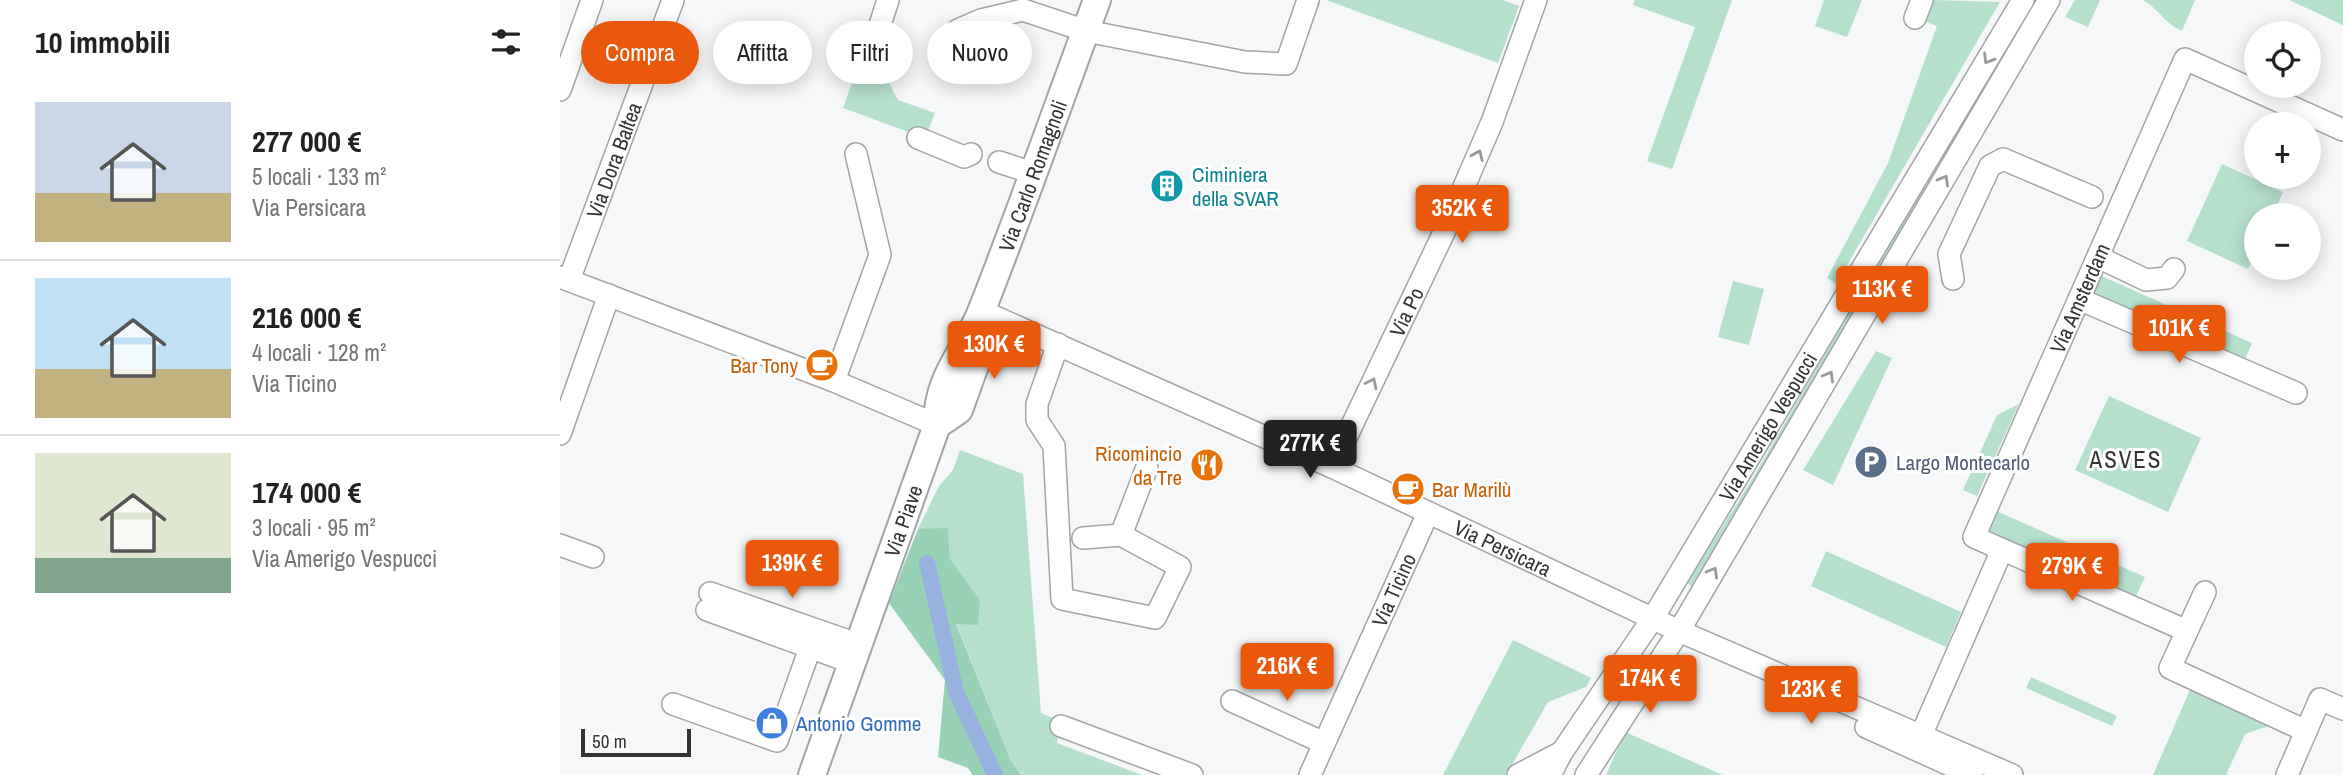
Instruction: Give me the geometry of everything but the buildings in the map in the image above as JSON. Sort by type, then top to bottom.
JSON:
[{"type":"main road","name":"Via Carlo Romagnoli","points":[[982,311],[1097,0]]},
{"type":"main road","name":"Via Piave","points":[[812,775],[937,425],[959,410],[987,332],[982,311]]},
{"type":"street","points":[[560,90],[564,65],[592,0]]},
{"type":"street","name":"Via Dora Baltea","points":[[564,279],[673,0]]},
{"type":"street","points":[[881,21],[888,0]]},
{"type":"street","points":[[979,21],[1023,10],[1086,31],[1245,62],[1286,64],[1308,0]]},
{"type":"street","name":"Via Po","points":[[1332,467],[1447,226],[1492,122],[1536,0]]},
{"type":"street","name":"Via Amerigo Vespucci","points":[[1550,775],[1562,752],[1653,618],[2023,0]]},
{"type":"street","name":"Via Amerigo Vespucci","points":[[1586,775],[1679,631],[2049,0]]},
{"type":"street","name":"Via Amsterdam","points":[[2002,550],[1973,537],[2185,59],[2343,130]]},
{"type":"street","points":[[918,138],[964,157],[971,154]]},
{"type":"street","points":[[834,381],[880,255],[856,154]]},
{"type":"street","points":[[1953,279],[1949,254],[1990,166],[2003,159],[2092,197]]},
{"type":"street","points":[[999,162],[1033,173]]},
{"type":"street","points":[[2098,257],[2146,279],[2167,278],[2174,269]]},
{"type":"street","points":[[564,279],[834,381],[937,425]]},
{"type":"street","points":[[560,433],[609,295]]},
{"type":"street","points":[[2079,299],[2296,393]]},
{"type":"street","name":"Via Persicara","points":[[982,311],[1332,467],[1918,742]]},
{"type":"street","points":[[1058,344],[1037,404],[1037,420],[1054,446],[1062,599],[1155,618],[1180,567],[1121,535],[1083,538]]},
{"type":"street","points":[[1121,535],[1147,467]]},
{"type":"street","name":"Via Ticino","points":[[1310,775],[1428,513]]},
{"type":"street","points":[[1058,522],[1075,522],[1083,538],[1076,555],[1060,557]]},
{"type":"street","points":[[560,545],[593,557]]},
{"type":"street","points":[[1918,742],[2002,550],[2187,631]]},
{"type":"street","points":[[2205,592],[2170,668],[2306,731]]},
{"type":"street","points":[[708,602],[856,654],[810,648],[708,602]]},
{"type":"street","points":[[673,704],[777,741],[810,648]]},
{"type":"street","points":[[2287,775],[2320,699],[2343,709]]},
{"type":"street","points":[[1231,701],[1324,743]]},
{"type":"street","points":[[1061,726],[1192,775]]},
{"type":"street","points":[[1918,742],[1972,775]]},
{"type":"street","points":[[1918,742],[2012,775]]},
{"type":"street","points":[[1597,775],[1608,743]]},
{"type":"street","points":[[1518,775],[1562,752]]},
{"type":"green space","points":[[1326,0],[1503,0],[1519,6],[1498,63]]},
{"type":"green space","points":[[1635,0],[1732,0],[1672,169],[1647,161],[1695,27],[1633,5]]},
{"type":"green space","points":[[1824,0],[1862,0],[1847,37],[1815,26]]},
{"type":"green space","points":[[1934,0],[2000,2],[1836,284],[1827,278],[1888,163],[1937,26],[1926,22]]},
{"type":"green space","points":[[2031,0],[2038,0],[1758,484],[1692,587],[1687,583],[1751,481]]},
{"type":"green space","points":[[2075,0],[2100,0],[2088,27],[2065,17]]},
{"type":"green space","points":[[2143,0],[2195,0],[2182,31]]},
{"type":"green space","points":[[2289,0],[2343,0],[2343,25]]},
{"type":"green space","points":[[851,84],[890,84],[898,100],[935,113],[925,138],[843,108]]},
{"type":"green space","points":[[2222,164],[2244,174],[2244,189],[2276,189],[2283,192],[2278,203],[2244,203],[2244,267],[2187,241]]},
{"type":"green space","points":[[2097,274],[2252,343],[2242,366],[2087,296]]},
{"type":"green space","points":[[1733,281],[1764,289],[1749,345],[1718,337]]},
{"type":"green space","points":[[1876,351],[1892,358],[1833,485],[1803,470]]},
{"type":"green space","points":[[2109,396],[2201,438],[2168,512],[2075,470]]},
{"type":"green space","points":[[2019,404],[1977,496],[1963,490],[1997,415]]},
{"type":"green space","points":[[960,450],[1023,474],[1041,713],[1058,720],[1057,743],[1142,775],[1021,775],[1011,761],[956,623],[979,600],[950,559],[948,529],[918,529],[939,486],[953,470]]},
{"type":"green space","points":[[1992,509],[2145,577],[2135,598],[1982,530]]},
{"type":"green space","points":[[948,528],[950,559],[980,600],[978,625],[956,624],[1011,761],[1021,775],[973,775],[968,768],[938,757],[945,680],[889,603],[918,529]]},
{"type":"green space","points":[[1826,551],[1961,612],[1946,647],[1811,586]]},
{"type":"green space","points":[[1513,640],[1591,678],[1586,687],[1548,702],[1506,775],[1443,775]]},
{"type":"green space","points":[[2031,677],[2117,716],[2112,726],[2026,688]]},
{"type":"green space","points":[[2190,690],[2269,726],[2245,734],[2226,775],[2153,775]]},
{"type":"green space","points":[[1625,732],[1723,775],[1606,775]]},
{"type":"waterway","points":[[927,563],[956,692],[995,775]]},
{"type":"place","name":"Ciminiera della SVAR","points":[[1167,186]]},
{"type":"place","name":"Bar Tony","points":[[822,365]]},
{"type":"place","name":"Largo Montecarlo","points":[[1871,462]]},
{"type":"place","name":"Ricomincio da Tre","points":[[1207,465]]},
{"type":"place","name":"Bar Marilù","points":[[1408,489]]},
{"type":"place","name":"Antonio Gomme","points":[[772,723]]},
{"type":"district","name":"ASVES","points":[[2126,459]]}]
